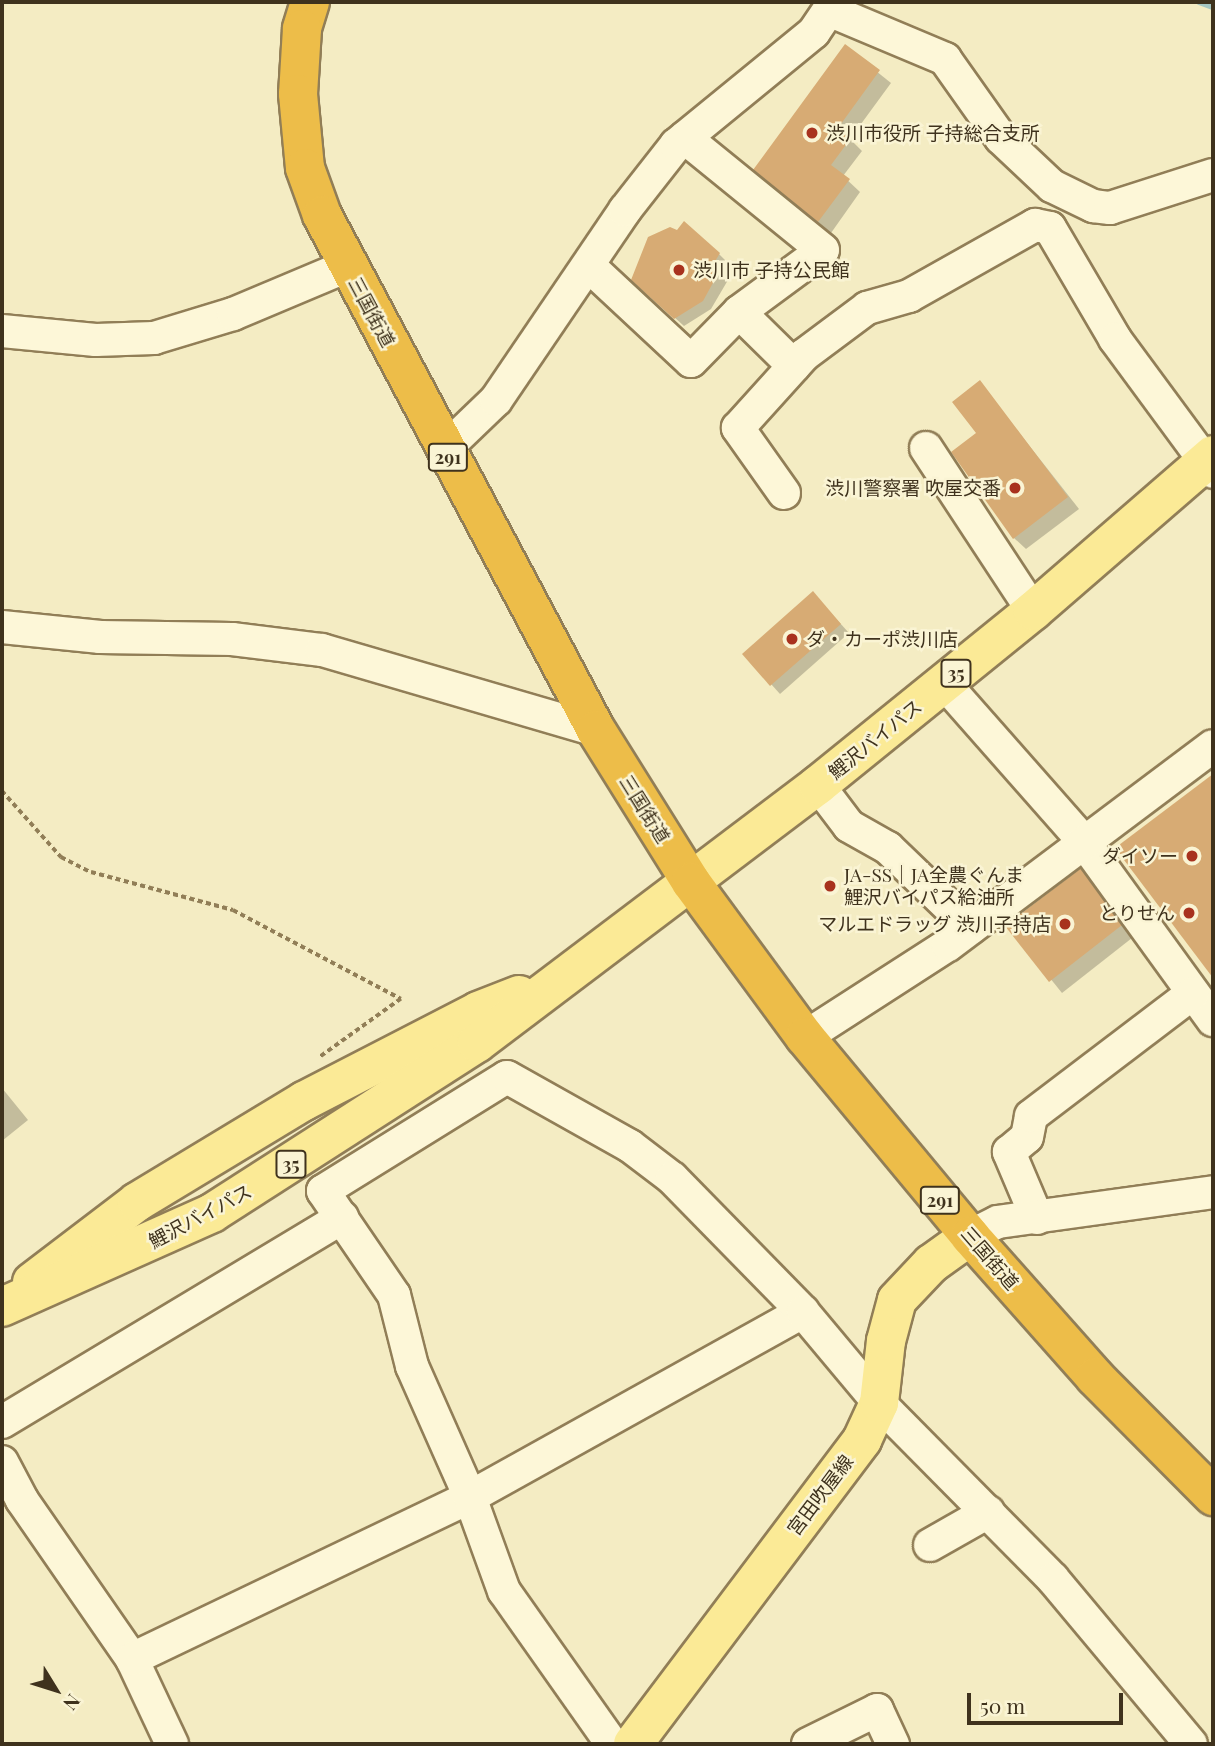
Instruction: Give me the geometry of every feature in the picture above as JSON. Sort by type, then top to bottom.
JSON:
[{"type":"highway","name":"三国街道","points":[[310,2],[302,29],[298,94],[305,168],[347,266],[596,730],[691,882],[805,1037],[970,1236],[1095,1377],[1213,1496]]},
{"type":"main road","name":"鯉沢バイパス","points":[[2,1307],[177,1231],[249,1191],[477,1044],[556,981],[818,785],[1211,463]]},
{"type":"main road","name":"鯉沢バイパス","points":[[2,1307],[137,1202],[304,1101],[478,1011],[556,981]]},
{"type":"main road","name":"宮田吹屋線","points":[[633,1744],[862,1440],[879,1403],[886,1341],[897,1300],[931,1264],[970,1236]]},
{"type":"street","points":[[444,450],[496,400],[625,210],[685,138],[814,32],[833,6],[945,59],[1001,138],[1052,186],[1093,206],[1110,208],[1213,175]]},
{"type":"street","points":[[589,266],[691,361],[739,312],[823,250],[685,138]]},
{"type":"street","points":[[784,493],[738,428],[794,366],[867,308],[909,296],[1035,225],[1050,228],[1115,339],[1211,463]]},
{"type":"street","points":[[2,331],[96,340],[154,338],[233,314],[347,266]]},
{"type":"street","points":[[739,312],[794,366]]},
{"type":"street","points":[[926,448],[1033,611]]},
{"type":"street","points":[[2,627],[100,638],[232,639],[322,650],[596,730]]},
{"type":"street","points":[[944,683],[1084,842],[1213,1020]]},
{"type":"street","points":[[805,1037],[971,928],[1213,746]]},
{"type":"street","points":[[818,785],[849,826],[888,848],[971,928]]},
{"type":"street","points":[[1037,1218],[1009,1152],[1027,1137],[1031,1116],[1193,993]]},
{"type":"street","points":[[612,1744],[503,1591],[470,1497],[412,1366],[394,1295],[323,1191],[507,1077],[630,1146],[672,1178],[803,1312],[879,1403],[1053,1579],[1191,1744]]},
{"type":"street","points":[[970,1236],[998,1222],[1213,1192]]},
{"type":"street","points":[[2,1422],[342,1218]]},
{"type":"street","points":[[132,1659],[470,1497],[803,1312]]},
{"type":"street","points":[[2,1462],[12,1505],[132,1659],[172,1744]]},
{"type":"street","points":[[930,1545],[988,1512]]},
{"type":"street","points":[[808,1744],[877,1710],[893,1744]]},
{"type":"path","points":[[2,790],[61,857],[91,872],[233,910],[401,999],[299,1073],[304,1101]]},
{"type":"building","name":"渋川市役所 子持総合支所","points":[[845,44],[880,70],[838,128],[851,138],[831,165],[850,179],[818,222],[753,170]]},
{"type":"building","name":"渋川市 子持公民館","points":[[684,221],[720,253],[714,263],[720,270],[703,301],[674,319],[631,280],[648,237],[670,227],[677,230]]},
{"type":"building","points":[[980,380],[1068,497],[1013,539],[951,452],[976,433],[952,402]]},
{"type":"building","name":"ダ・カーポ渋川店","points":[[813,591],[841,624],[770,686],[742,654]]},
{"type":"building","name":"とりせん","points":[[1213,774],[1213,978],[1115,848]]},
{"type":"building","name":"マルエドラッグ 渋川子持店","points":[[1081,868],[1122,925],[1049,982],[1005,926]]},
{"type":"waterway","points":[[1199,2],[1213,7]]},
{"type":"place","name":"渋川市役所 子持総合支所","points":[[812,133]]},
{"type":"place","name":"渋川市 子持公民館","points":[[679,270]]},
{"type":"place","name":"渋川警察署 吹屋交番","points":[[1015,488]]},
{"type":"place","name":"ダ・カーポ渋川店","points":[[792,639]]},
{"type":"place","name":"ダイソー","points":[[1192,856]]},
{"type":"place","name":"JA-SS｜JA全農ぐんま 鯉沢バイパス給油所","points":[[830,886]]},
{"type":"place","name":"とりせん","points":[[1189,913]]},
{"type":"place","name":"マルエドラッグ 渋川子持店","points":[[1065,924]]}]
